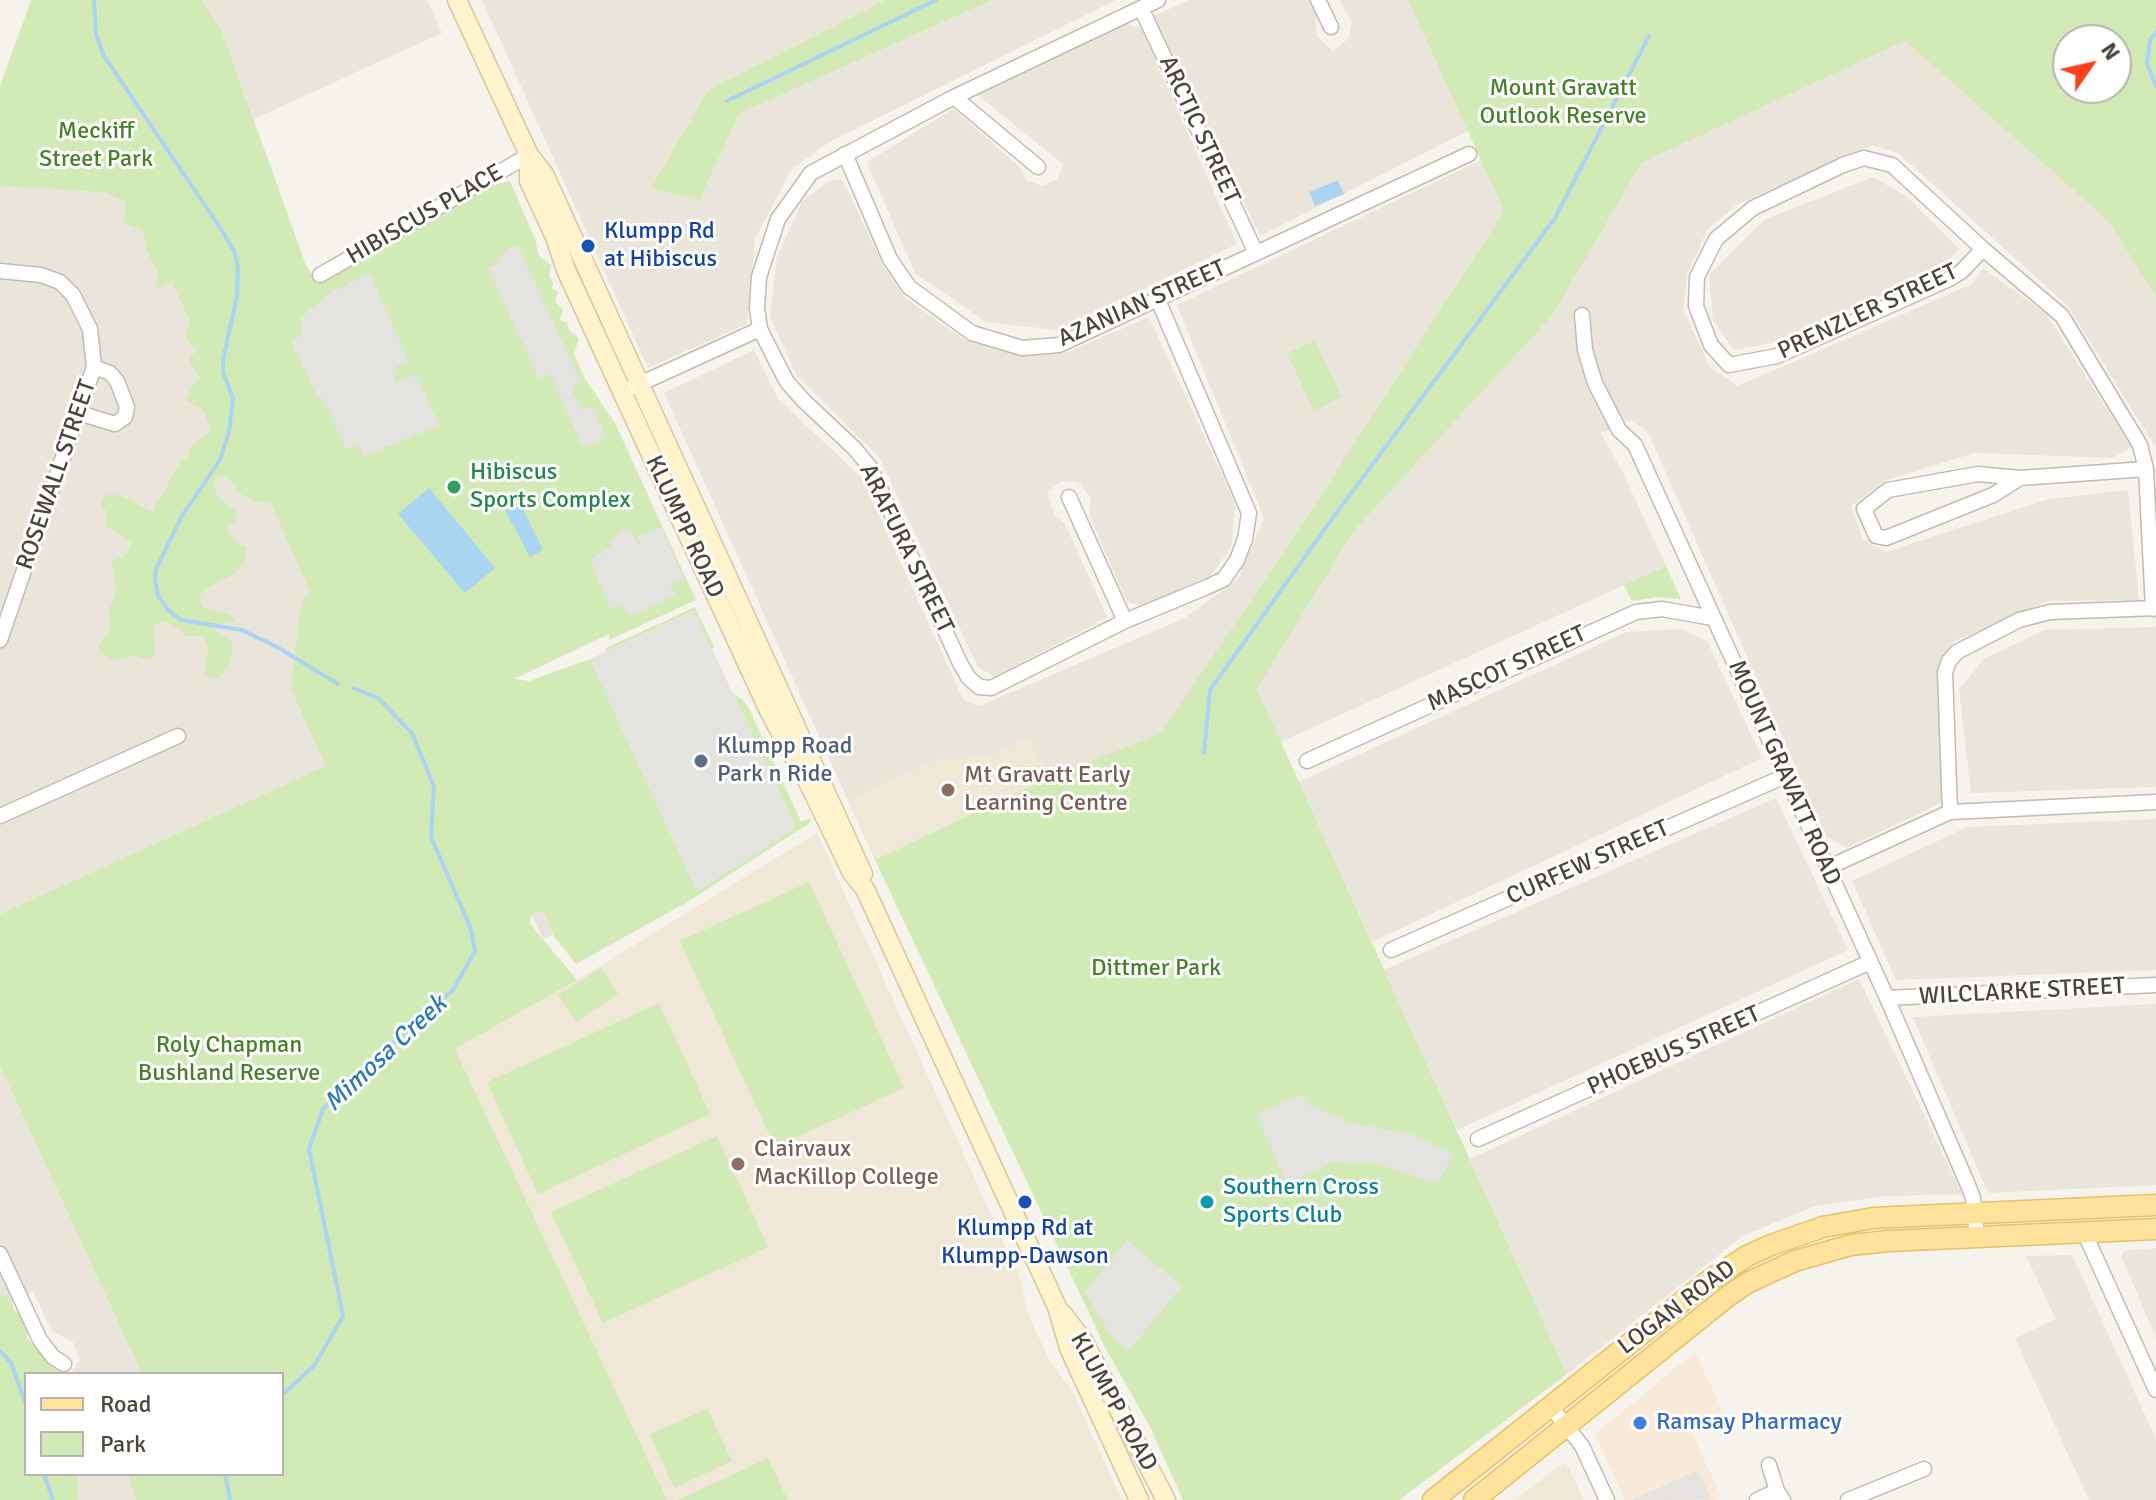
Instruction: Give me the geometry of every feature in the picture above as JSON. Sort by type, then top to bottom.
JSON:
[{"type":"main road","name":"KLUMPP ROAD","points":[[457,0],[529,155],[544,174],[641,384],[863,868],[865,889]]},
{"type":"main road","name":"KLUMPP ROAD","points":[[529,155],[529,181],[623,392],[770,713],[852,873],[865,889],[1057,1307],[1069,1348],[1139,1500]]},
{"type":"main road","name":"LOGAN ROAD","points":[[1433,1500],[1707,1282],[1747,1256],[1771,1245],[1850,1221],[2156,1205]]},
{"type":"main road","name":"LOGAN ROAD","points":[[1474,1500],[1728,1296],[1771,1271],[1851,1245],[2156,1229]]},
{"type":"main road","name":"KLUMPP ROAD","points":[[1057,1307],[1084,1342],[1166,1500]]},
{"type":"street","name":"ARAFURA STREET","points":[[1158,0],[954,97],[811,173],[778,219],[759,277],[757,308],[760,329],[787,382],[870,467],[960,663],[968,677],[979,687],[991,688],[1125,621],[1224,579],[1237,560],[1245,539],[1249,513],[1158,300]]},
{"type":"street","points":[[1318,0],[1331,27]]},
{"type":"street","name":"ARCTIC STREET","points":[[1141,8],[1256,253]]},
{"type":"street","points":[[954,97],[1038,167]]},
{"type":"street","name":"AZANIAN STREET","points":[[845,154],[890,259],[909,287],[972,333],[1022,348],[1059,345],[1469,154]]},
{"type":"street","name":"HIBISCUS PLACE","points":[[320,275],[529,155]]},
{"type":"street","name":"PRENZLER STREET","points":[[1983,249],[1961,272],[1949,279],[1777,356],[1729,365],[1711,345],[1696,306],[1697,277],[1716,239],[1753,208],[1864,158],[1892,165],[2062,316],[2140,445],[2146,469],[2154,608]]},
{"type":"street","name":"ROSEWALL STREET","points":[[0,271],[41,275],[60,282],[73,295],[90,329],[94,367],[0,640]]},
{"type":"street","name":"MOUNT GRAVATT ROAD","points":[[1582,315],[1585,350],[1595,383],[1619,430],[1635,445],[1887,998],[1968,1185],[1977,1237]]},
{"type":"street","points":[[623,392],[760,329]]},
{"type":"street","points":[[79,413],[115,424],[125,417],[127,407],[117,381],[110,373],[94,367]]},
{"type":"street","points":[[2020,478],[1993,495],[1886,538],[1876,536],[1864,509],[1888,490],[1978,474],[2020,478],[2146,469]]},
{"type":"street","points":[[1069,497],[1125,621]]},
{"type":"street","points":[[1950,812],[1945,672],[1957,652],[2019,620],[2050,612],[2154,608]]},
{"type":"street","name":"MASCOT STREET","points":[[1307,761],[1636,612],[1662,609],[1713,618]]},
{"type":"street","points":[[0,816],[178,736]]},
{"type":"street","name":"CURFEW STREET","points":[[1391,950],[1785,776]]},
{"type":"street","points":[[1827,868],[1950,812],[2156,802]]},
{"type":"street","name":"PHOEBUS STREET","points":[[1478,1139],[1870,962]]},
{"type":"street","name":"WILCLARKE STREET","points":[[1887,998],[2156,985]]},
{"type":"street","points":[[2084,1232],[2156,1390]]},
{"type":"street","points":[[0,1254],[40,1340],[53,1357],[64,1364]]},
{"type":"street","points":[[1551,1407],[1585,1451],[1607,1500]]},
{"type":"street","points":[[1757,1500],[1780,1496],[1769,1465]]},
{"type":"street","points":[[1848,1500],[1924,1469]]},
{"type":"shaded area","points":[[202,0],[427,0],[442,33],[254,119],[221,29]]},
{"type":"shaded area","points":[[482,0],[885,0],[708,90],[651,186],[699,201],[739,114],[992,0],[1116,0],[831,141],[791,170],[755,239],[747,324],[648,368]]},
{"type":"shaded area","points":[[1190,0],[1308,0],[1315,13],[1317,36],[1333,51],[1349,38],[1352,21],[1339,0],[1408,0],[1468,131],[1260,236],[1153,16]]},
{"type":"shaded area","points":[[1126,24],[1141,28],[1237,244],[1057,330],[986,322],[915,273],[867,162],[953,109],[1021,168],[1026,180],[1043,186],[1057,179],[1064,165],[974,92]]},
{"type":"shaded area","points":[[1905,41],[2108,221],[2156,297],[2156,448],[2068,306],[1898,153],[1872,145],[1738,204],[1707,230],[1687,274],[1683,310],[1710,367],[1738,386],[1972,284],[1983,268],[2046,314],[2131,447],[2113,458],[1974,453],[1884,481],[1851,506],[1863,540],[1886,552],[2049,499],[2128,490],[2139,600],[2048,601],[1953,642],[1937,668],[1943,802],[1846,848],[1826,836],[1648,432],[1631,420],[1601,433],[1666,566],[1281,742],[1257,689],[1353,532],[1552,316],[1640,163]]},
{"type":"shaded area","points":[[1481,160],[1504,211],[1310,512],[1161,733],[1048,778],[875,860],[664,393],[754,350],[778,399],[862,478],[963,699],[979,706],[1183,619],[1238,579],[1264,518],[1177,305]]},
{"type":"shaded area","points":[[1873,177],[1906,196],[1959,249],[1939,271],[1771,343],[1734,350],[1713,321],[1709,275],[1764,220]]},
{"type":"shaded area","points":[[842,179],[885,269],[905,298],[965,340],[1021,356],[1068,352],[1149,317],[1235,503],[1232,546],[1211,575],[1143,606],[1127,602],[1089,514],[1091,498],[1078,482],[1061,481],[1047,493],[1054,514],[1065,524],[1107,617],[995,677],[978,667],[879,457],[796,375],[770,316],[777,257],[802,202],[829,181]]},
{"type":"shaded area","points":[[0,186],[134,193],[342,666],[326,766],[0,914]]},
{"type":"shaded area","points":[[518,245],[581,383],[576,385],[573,392],[582,410],[592,406],[606,437],[583,447],[550,374],[539,379],[488,268],[498,263],[497,260],[507,250]]},
{"type":"shaded area","points":[[369,273],[409,361],[396,367],[394,383],[416,374],[439,425],[364,456],[358,444],[346,449],[291,340],[303,334],[301,317],[335,289],[342,289]]},
{"type":"shaded area","points":[[661,527],[684,578],[670,584],[675,595],[629,617],[623,605],[611,610],[590,560],[612,546],[610,540],[622,532],[630,529],[638,546],[637,537]]},
{"type":"shaded area","name":"Klumpp Road Park n Ride","points":[[694,611],[796,827],[697,891],[590,659]]},
{"type":"shaded area","points":[[2156,627],[2156,787],[1971,793],[1959,689],[1984,659],[2044,630]]},
{"type":"shaded area","points":[[1682,629],[1707,641],[1762,758],[1372,942],[1299,782],[1626,632]]},
{"type":"shaded area","name":"Mt Gravatt Early Learning Centre","points":[[1029,737],[1048,778],[875,860],[848,801],[935,760],[992,755]]},
{"type":"shaded area","points":[[1776,798],[1848,950],[1457,1130],[1384,970]]},
{"type":"shaded area","points":[[2156,819],[2156,970],[1896,980],[1852,881],[1967,827]]},
{"type":"shaded area","name":"Clairvaux MacKillop College","points":[[817,833],[1020,1278],[1027,1312],[1050,1361],[1072,1391],[1122,1500],[788,1500],[768,1458],[677,1500],[667,1500],[455,1049],[577,980]]},
{"type":"shaded area","points":[[542,910],[553,935],[543,939],[532,915]]},
{"type":"shaded area","points":[[1859,979],[1962,1194],[1887,1196],[1815,1206],[1743,1236],[1567,1374],[1470,1159]]},
{"type":"shaded area","points":[[2156,1004],[2156,1185],[1988,1193],[1913,1017]]},
{"type":"shaded area","points":[[0,1066],[141,1372],[71,1372],[80,1360],[73,1342],[51,1330],[33,1291],[0,1306]]},
{"type":"shaded area","points":[[1303,1094],[1308,1104],[1347,1122],[1410,1134],[1454,1154],[1437,1184],[1374,1163],[1333,1162],[1287,1184],[1257,1115]]},
{"type":"shaded area","points":[[1127,1240],[1182,1286],[1129,1350],[1113,1339],[1085,1292]]},
{"type":"shaded area","points":[[2156,1248],[2156,1338],[2121,1256],[2124,1251]]},
{"type":"shaded area","points":[[2072,1255],[2156,1439],[2156,1500],[2089,1500],[2015,1338],[2056,1319],[2026,1256]]},
{"type":"shaded area","points":[[1695,1352],[1724,1414],[1691,1430],[1721,1496],[1712,1500],[1625,1500],[1595,1434]]},
{"type":"shaded area","points":[[1563,1463],[1568,1466],[1584,1500],[1515,1500]]},
{"type":"shaded area","points":[[1698,1470],[1711,1499],[1633,1500],[1633,1499]]},
{"type":"shaded area","points":[[68,1476],[145,1476],[142,1500],[69,1500]]},
{"type":"green space","points":[[31,0],[202,0],[221,29],[306,265],[317,284],[480,193],[510,181],[535,239],[539,256],[551,265],[549,276],[552,288],[558,292],[555,302],[563,309],[560,320],[567,323],[570,331],[579,338],[574,354],[584,377],[616,425],[696,600],[609,640],[609,634],[514,679],[529,681],[590,659],[697,891],[796,827],[733,694],[749,708],[801,822],[810,818],[811,822],[689,901],[576,964],[553,935],[543,911],[531,915],[530,924],[577,980],[455,1049],[667,1500],[136,1500],[129,1476],[284,1476],[284,1372],[141,1372],[0,1066],[0,914],[326,766],[291,689],[303,600],[310,593],[270,502],[258,502],[242,495],[226,476],[215,478],[217,496],[237,513],[236,522],[226,528],[236,542],[246,548],[244,562],[235,574],[208,587],[200,595],[205,609],[228,613],[235,619],[214,625],[216,632],[231,641],[231,662],[221,676],[215,679],[205,676],[208,649],[203,636],[187,636],[165,621],[160,621],[153,628],[155,653],[149,660],[133,655],[114,661],[99,651],[99,645],[111,628],[109,610],[116,592],[111,561],[125,556],[132,545],[127,538],[105,526],[107,512],[101,505],[102,499],[107,495],[119,495],[153,512],[169,480],[187,457],[192,443],[210,433],[201,408],[186,401],[193,384],[200,377],[190,363],[190,357],[198,350],[186,339],[190,322],[172,282],[156,289],[158,272],[145,248],[144,231],[124,223],[126,201],[103,192],[0,186],[0,86]]},
{"type":"green space","points":[[885,0],[992,0],[739,114],[699,201],[651,187],[708,90]]},
{"type":"green space","name":"Dittmer Park","points":[[1408,0],[2156,0],[2156,297],[2108,221],[1905,41],[1641,163],[1552,316],[1353,532],[1257,689],[1567,1374],[1399,1500],[1183,1500],[1149,1425],[1106,1349],[875,860],[1048,778],[1161,733],[1310,512],[1504,211]]},
{"type":"green space","points":[[1315,341],[1342,397],[1314,411],[1287,353]]},
{"type":"green space","points":[[1666,566],[1681,599],[1656,597],[1632,601],[1624,585]]},
{"type":"green space","points":[[695,607],[714,647],[712,650],[693,611],[607,651],[604,649]]},
{"type":"green space","points":[[809,882],[904,1088],[775,1147],[680,941]]},
{"type":"green space","points":[[601,968],[618,994],[576,1022],[558,995]]},
{"type":"green space","points":[[659,1003],[710,1114],[538,1194],[487,1082]]},
{"type":"green space","points":[[717,1136],[768,1247],[603,1323],[551,1212]]},
{"type":"green space","points":[[0,1294],[10,1297],[15,1311],[21,1313],[27,1322],[27,1338],[53,1368],[65,1372],[24,1372],[24,1476],[77,1476],[78,1500],[0,1500]]},
{"type":"green space","points":[[707,1409],[732,1461],[674,1488],[650,1434]]},
{"type":"green space","points":[[768,1458],[788,1500],[677,1500]]},
{"type":"water","points":[[1338,180],[1344,194],[1315,206],[1309,192]]},
{"type":"water","points":[[429,488],[495,568],[465,593],[398,514]]},
{"type":"water","points":[[520,503],[543,550],[530,557],[505,510]]},
{"type":"waterway","name":"Mimosa Creek","points":[[94,0],[96,34],[104,56],[219,226],[234,251],[238,267],[237,296],[223,360],[223,372],[233,398],[229,432],[220,460],[182,516],[156,569],[158,596],[168,610],[181,620],[242,630],[279,648],[338,684]]},
{"type":"waterway","points":[[727,101],[936,0]]},
{"type":"waterway","points":[[2156,32],[2150,40],[2147,64],[2156,86]]},
{"type":"waterway","points":[[1204,753],[1210,690],[1555,218],[1649,36]]},
{"type":"waterway","name":"Mimosa Creek","points":[[284,1393],[314,1366],[343,1316],[309,1149],[323,1109],[453,990],[475,951],[471,929],[431,837],[434,787],[412,733],[378,698],[353,688]]},
{"type":"waterway","name":"Mimosa Creek","points":[[0,1351],[11,1363],[24,1399]]},
{"type":"waterway","name":"Mimosa Creek","points":[[45,1476],[53,1500]]},
{"type":"waterway","name":"Mimosa Creek","points":[[225,1476],[230,1500]]},
{"type":"place","name":"Klumpp Rd at Hibiscus","points":[[588,246]]},
{"type":"place","name":"Hibiscus Sports Complex","points":[[454,487]]},
{"type":"place","name":"Klumpp Road Park n Ride","points":[[701,761]]},
{"type":"place","name":"Mt Gravatt Early Learning Centre","points":[[948,790]]},
{"type":"place","name":"Clairvaux MacKillop College","points":[[738,1164]]},
{"type":"place","name":"Klumpp Rd at Klumpp-Dawson","points":[[1025,1202]]},
{"type":"place","name":"Southern Cross Sports Club","points":[[1207,1202]]},
{"type":"place","name":"Ramsay Pharmacy","points":[[1640,1423]]},
{"type":"park label","name":"Mount Gravatt Outlook Reserve","points":[[1563,103]]},
{"type":"park label","name":"Meckiff Street Park","points":[[96,146]]},
{"type":"park label","name":"Roly Chapman Bushland Reserve","points":[[229,1060]]}]
